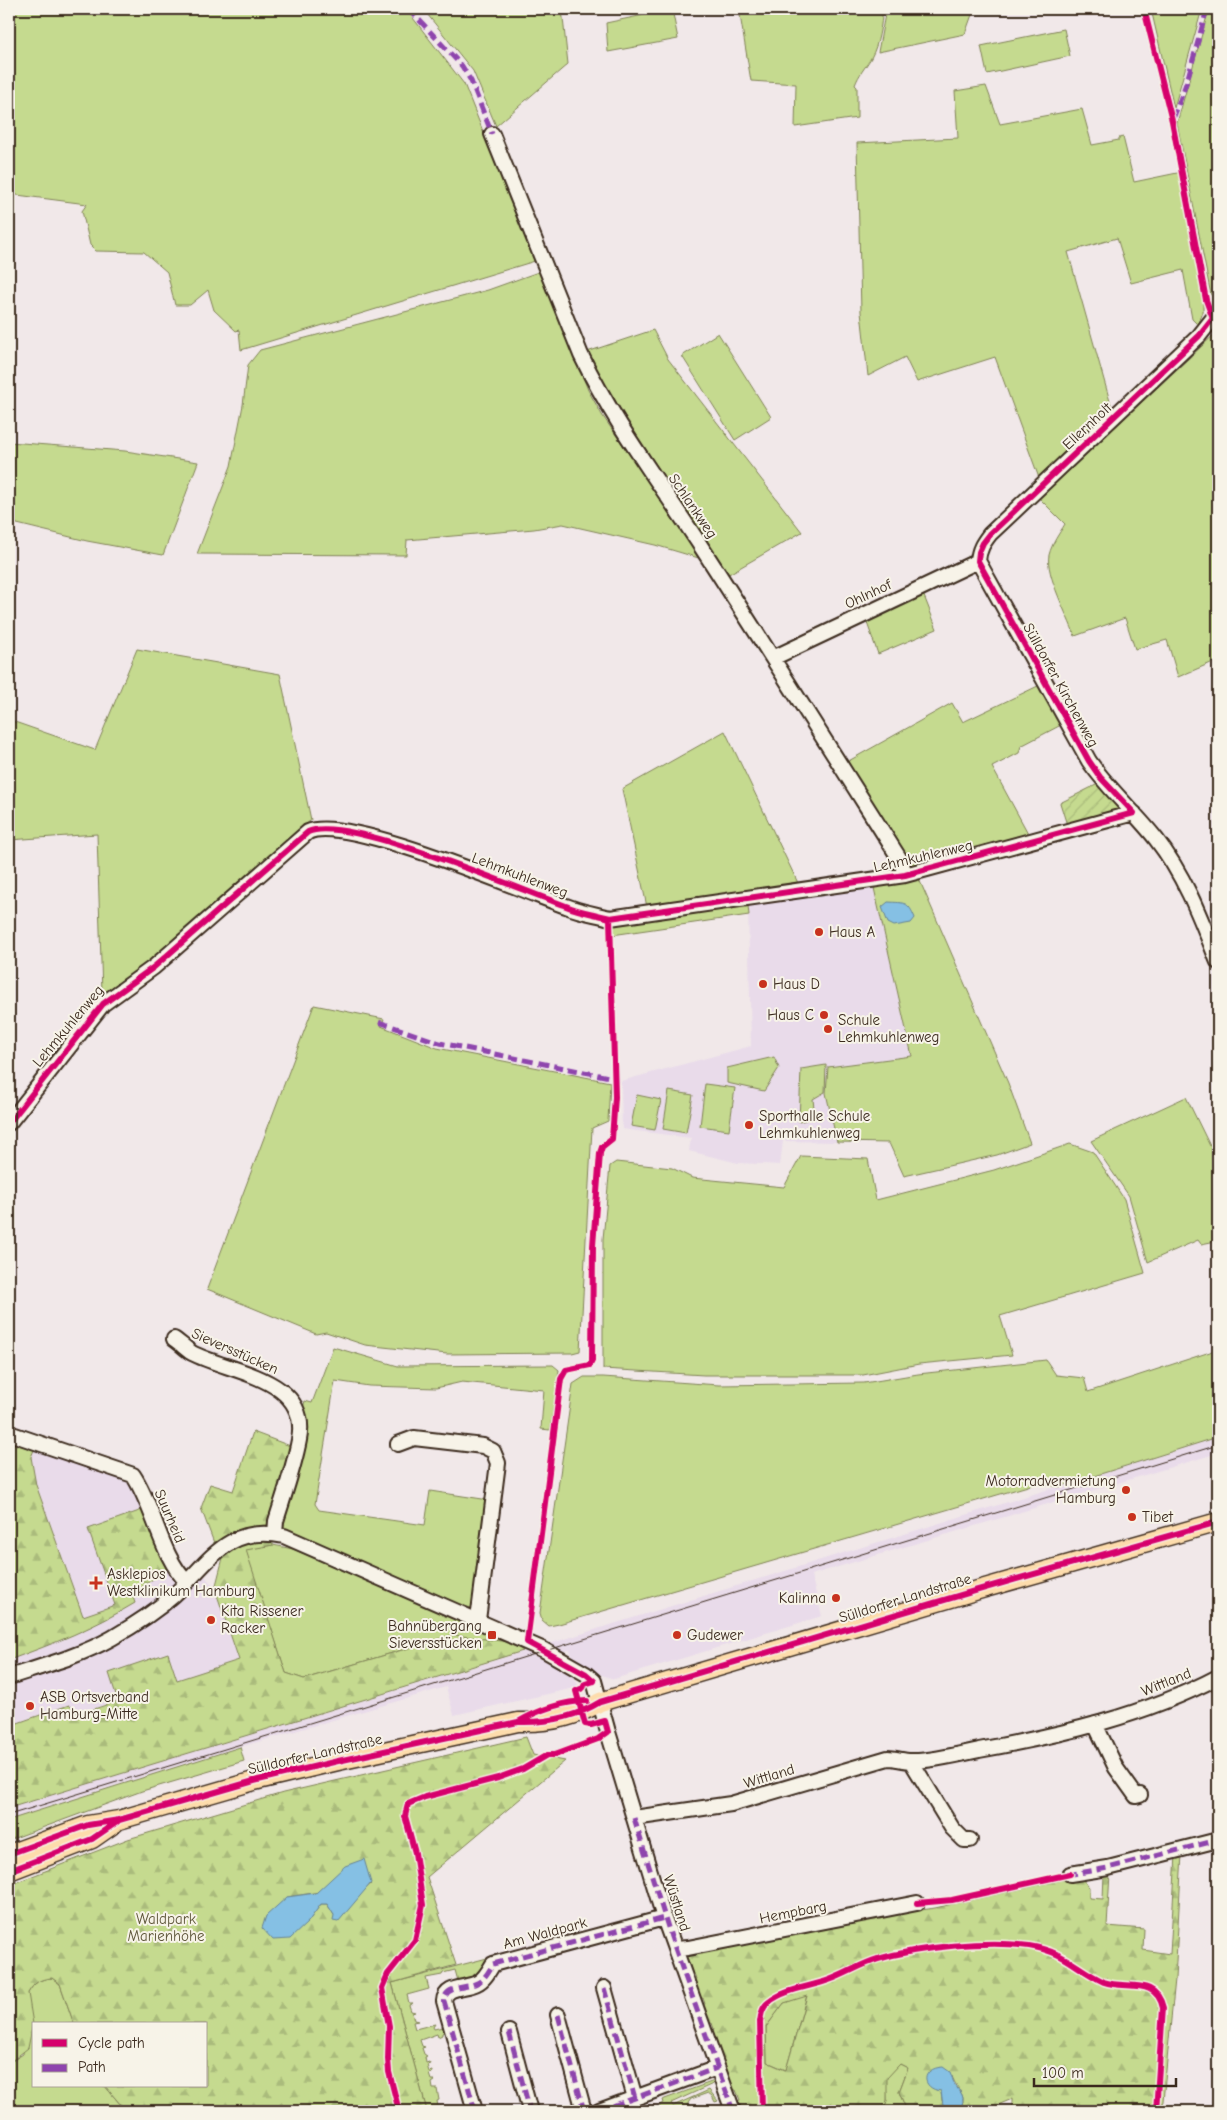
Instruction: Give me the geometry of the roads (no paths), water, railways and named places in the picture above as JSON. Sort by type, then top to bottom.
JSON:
[{"type":"main road","name":"Sülldorfer Landstraße","points":[[9,1854],[88,1825],[119,1820],[296,1770],[518,1722],[536,1712],[579,1701],[600,1702],[953,1597],[1218,1522]]},
{"type":"main road","name":"Sülldorfer Landstraße","points":[[9,1871],[92,1839],[119,1820]]},
{"type":"street","name":"Schlankweg","points":[[492,134],[581,355],[596,385],[612,413],[773,658],[901,861],[906,875]]},
{"type":"street","name":"Ellernholt","points":[[978,561],[979,552],[990,534],[1199,336],[1218,312]]},
{"type":"street","name":"Ohlnhof","points":[[773,658],[978,561]]},
{"type":"street","name":"Sülldorfer Kirchenweg","points":[[978,561],[1089,761],[1100,777],[1156,839],[1185,883],[1218,962]]},
{"type":"street","name":"Lehmkuhlenweg","points":[[9,1122],[104,1004],[154,967],[308,832],[316,828],[338,830],[401,845],[569,908],[610,918],[906,875],[1134,814]]},
{"type":"street","name":"Sieversstücken","points":[[174,1339],[191,1352],[275,1386],[295,1405],[298,1413],[300,1439],[276,1521],[275,1534]]},
{"type":"street","name":"Suurheid","points":[[9,1433],[133,1475],[149,1504],[173,1565],[187,1582]]},
{"type":"street","points":[[398,1444],[414,1438],[483,1446],[493,1451],[498,1463],[478,1620]]},
{"type":"street","points":[[9,1678],[89,1650],[112,1638],[170,1598],[218,1549],[229,1542],[253,1534],[275,1534],[284,1536],[544,1650],[586,1674],[594,1681],[600,1702]]},
{"type":"street","name":"Wittland","points":[[634,1818],[731,1804],[888,1758],[911,1761],[1027,1741],[1095,1724],[1172,1698],[1218,1677]]},
{"type":"street","name":"Wüstland","points":[[600,1702],[664,1918],[733,2111]]},
{"type":"street","points":[[1095,1724],[1116,1768],[1136,1796],[1140,1795]]},
{"type":"street","points":[[911,1761],[952,1828],[964,1840],[970,1840]]},
{"type":"street","points":[[1070,1874],[1108,1868],[1218,1840]]},
{"type":"street","name":"Hempbarg","points":[[675,1949],[918,1903]]},
{"type":"street","name":"Am Waldpark","points":[[474,2111],[444,2001],[444,1995],[449,1991],[479,1983],[492,1964],[664,1918]]},
{"type":"street","points":[[604,1988],[636,2098]]},
{"type":"street","points":[[558,2015],[584,2111]]},
{"type":"street","points":[[509,2032],[530,2111]]},
{"type":"street","points":[[598,2111],[717,2068]]},
{"type":"water","points":[[888,902],[905,904],[910,908],[915,918],[911,923],[894,926],[888,923],[882,907]]},
{"type":"water","points":[[364,1859],[371,1883],[338,1922],[333,1921],[334,1915],[327,1904],[321,1904],[308,1922],[290,1939],[273,1940],[262,1928],[266,1916],[287,1897],[316,1893],[345,1866]]},
{"type":"water","points":[[943,2067],[950,2072],[954,2084],[962,2094],[962,2105],[952,2110],[943,2105],[941,2091],[930,2087],[926,2079],[930,2071]]},
{"type":"tram line","points":[[9,1815],[1218,1445]]},
{"type":"place","name":"Haus A","points":[[819,932]]},
{"type":"place","name":"Haus D","points":[[763,984]]},
{"type":"place","name":"Haus C","points":[[824,1015]]},
{"type":"place","name":"Schule Lehmkuhlenweg","points":[[828,1029]]},
{"type":"place","name":"Sporthalle Schule Lehmkuhlenweg","points":[[749,1125]]},
{"type":"place","name":"Motorradvermietung Hamburg","points":[[1126,1490]]},
{"type":"place","name":"Tibet","points":[[1132,1517]]},
{"type":"place","name":"Asklepios Westklinikum Hamburg","points":[[96,1583]]},
{"type":"place","name":"Kalinna","points":[[836,1598]]},
{"type":"place","name":"Kita Rissener Racker","points":[[211,1620]]},
{"type":"place","name":"Bahnübergang Sieversstücken","points":[[492,1635]]},
{"type":"place","name":"Gudewer","points":[[677,1635]]},
{"type":"place","name":"ASB Ortsverband Hamburg-Mitte","points":[[30,1706]]},
{"type":"park label","name":"Waldpark Marienhöhe","points":[[166,1928]]}]
